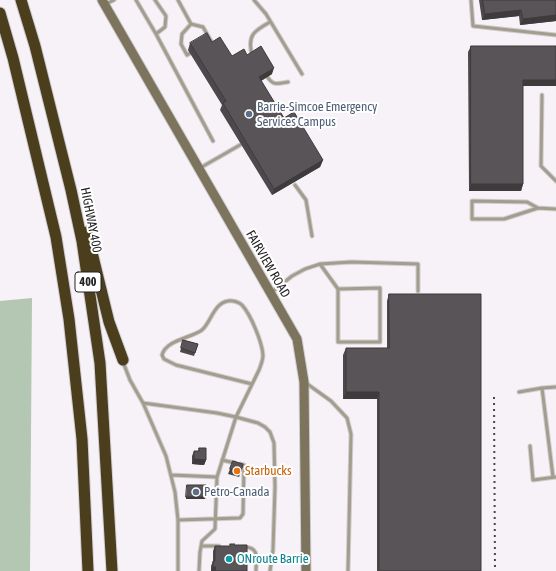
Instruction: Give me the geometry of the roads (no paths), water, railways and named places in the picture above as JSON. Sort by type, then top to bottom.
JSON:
[{"type":"highway","name":"HIGHWAY 400","points":[[21,0],[35,46],[71,190],[82,241],[100,363],[112,571]]},
{"type":"highway","name":"400","points":[[0,13],[13,58],[56,236],[69,319],[82,439],[88,571]]},
{"type":"highway","points":[[71,190],[86,227],[109,322],[123,360]]},
{"type":"street","name":"FAIRVIEW ROAD","points":[[103,3],[297,339],[304,382],[306,571]]},
{"type":"lane","points":[[103,3],[114,0]]},
{"type":"lane","points":[[136,0],[156,34],[213,141]]},
{"type":"lane","points":[[155,0],[166,16],[165,28],[156,34]]},
{"type":"lane","points":[[178,0],[191,24],[203,27],[211,41],[205,44]]},
{"type":"lane","points":[[254,0],[266,14],[302,74]]},
{"type":"lane","points":[[471,0],[473,26],[556,35]]},
{"type":"lane","points":[[252,55],[250,46],[251,37],[257,29],[270,22]]},
{"type":"lane","points":[[191,24],[182,34],[181,44],[187,55],[193,51]]},
{"type":"lane","points":[[266,75],[270,82],[276,84],[288,82]]},
{"type":"lane","points":[[542,95],[541,166],[556,181]]},
{"type":"lane","points":[[199,169],[240,145]]},
{"type":"lane","points":[[295,185],[306,200],[312,236]]},
{"type":"lane","points":[[538,208],[527,202],[472,201],[472,219],[504,219],[538,208],[556,209]]},
{"type":"lane","points":[[270,293],[292,276],[305,269],[320,264],[352,262],[418,264],[418,291]]},
{"type":"lane","points":[[320,264],[338,289],[338,342],[380,342],[380,288],[338,289]]},
{"type":"lane","points":[[199,571],[202,541],[215,529],[217,477],[222,460],[236,417],[252,384],[262,363],[263,356],[256,328],[242,304],[229,300],[223,302],[201,330],[169,345],[163,351],[162,355],[164,359],[176,365],[252,384]]},
{"type":"lane","points":[[123,360],[130,380],[143,403],[166,456],[171,475],[175,492],[178,520],[178,571]]},
{"type":"lane","points":[[304,382],[331,401],[347,418],[351,434],[348,571]]},
{"type":"lane","points":[[519,392],[556,387]]},
{"type":"lane","points":[[530,446],[533,480],[555,477],[542,388]]},
{"type":"lane","points":[[143,403],[236,417],[258,423],[270,432],[274,443],[274,534],[270,571]]},
{"type":"lane","points":[[178,520],[240,518],[243,514],[244,465],[222,460]]},
{"type":"lane","points":[[171,475],[217,477]]},
{"type":"lane","points":[[201,546],[222,546]]},
{"type":"lane","points":[[243,547],[250,547],[256,552],[256,571]]},
{"type":"railway","points":[[494,397],[495,571]]},
{"type":"place","name":"Barrie-Simcoe Emergency Services Campus","points":[[249,114]]},
{"type":"place","name":"Starbucks","points":[[237,471]]},
{"type":"place","name":"Petro-Canada","points":[[196,492]]},
{"type":"place","name":"ONroute Barrie","points":[[229,559]]}]
